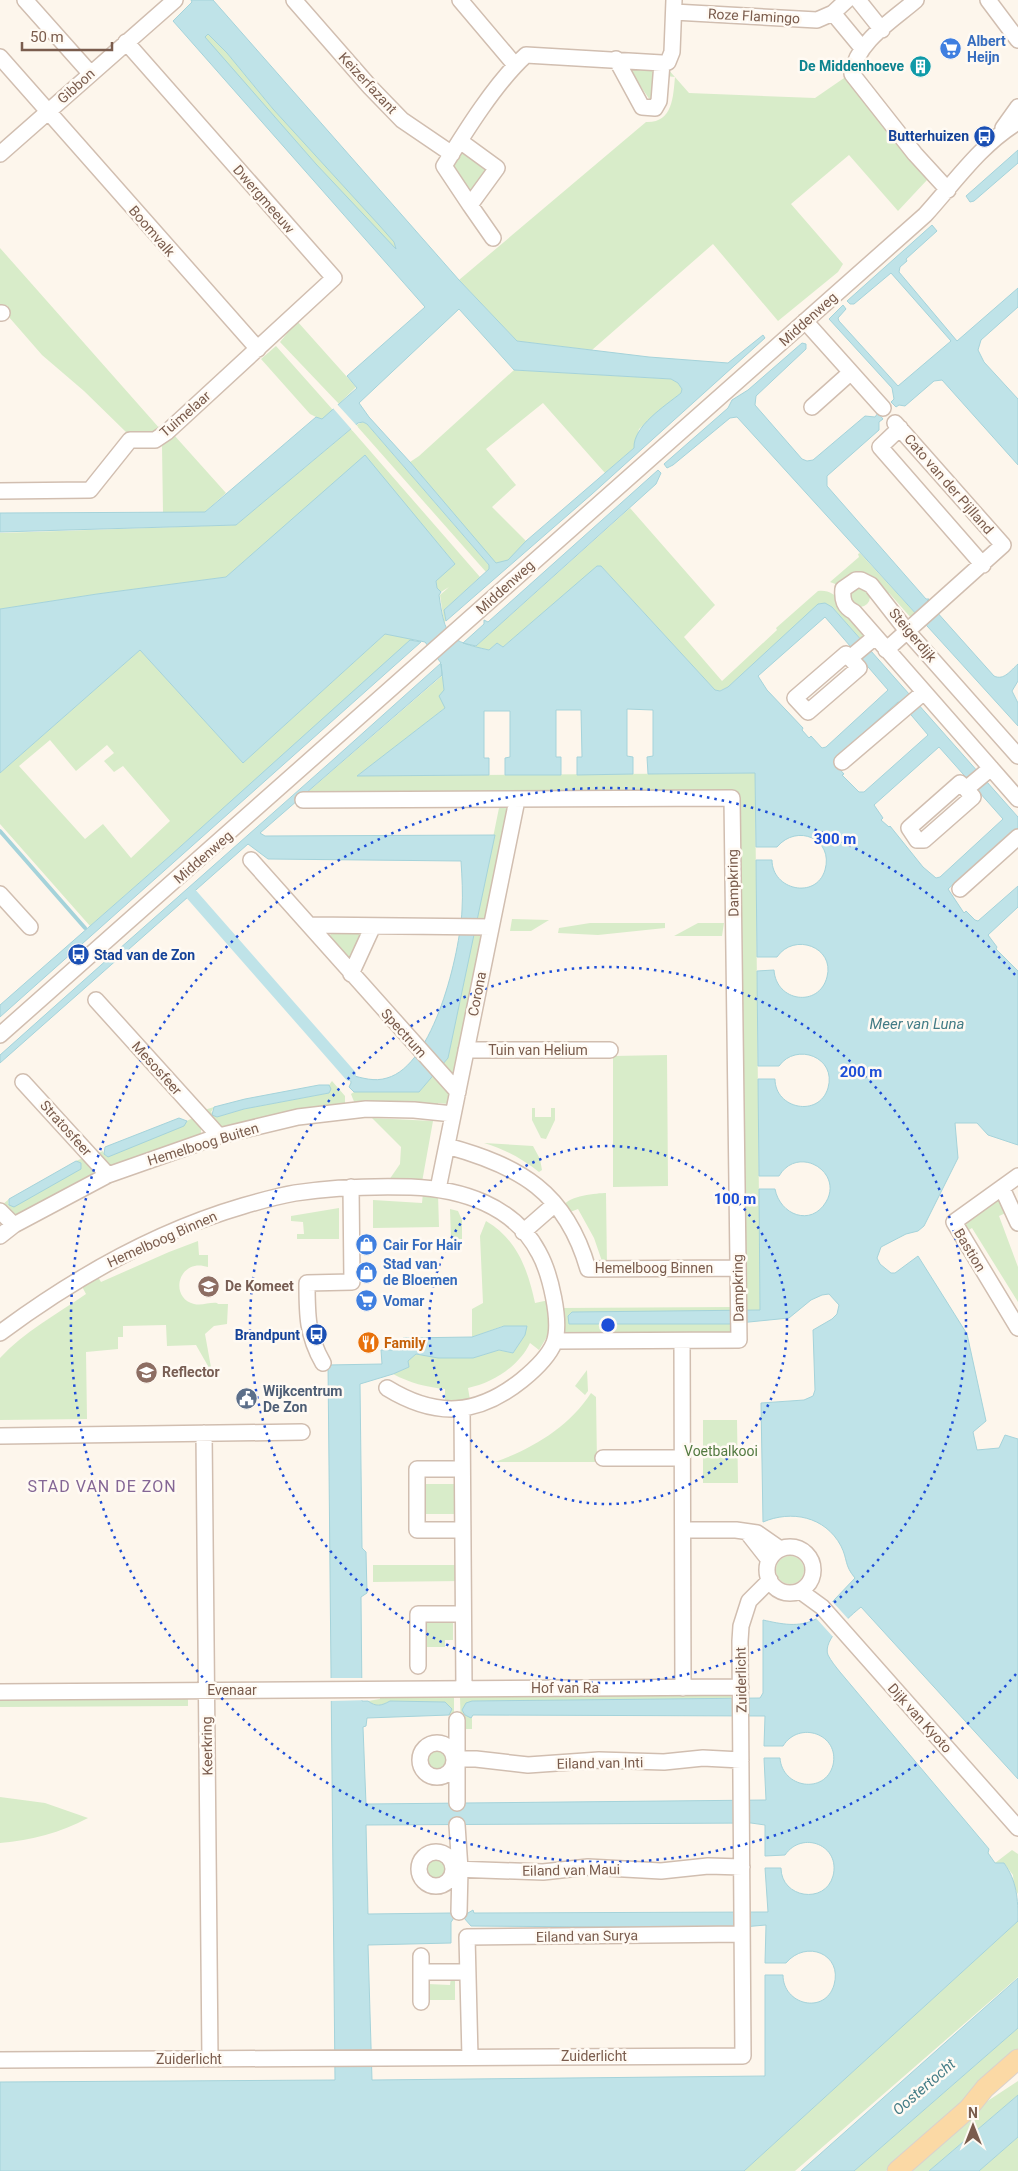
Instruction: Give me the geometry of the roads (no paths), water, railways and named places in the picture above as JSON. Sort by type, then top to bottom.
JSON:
[{"type":"main road","points":[[968,2109],[985,2088],[1018,2059]]},
{"type":"main road","points":[[897,2171],[968,2109],[1018,2076]]},
{"type":"street","points":[[25,0],[90,73]]},
{"type":"street","name":"Gibbon","points":[[0,154],[175,0]]},
{"type":"street","name":"Keizerfazant","points":[[294,0],[370,87],[402,120],[497,168],[470,205]]},
{"type":"street","points":[[460,0],[515,65]]},
{"type":"street","name":"Roze Flamingo","points":[[674,6],[817,20],[833,13],[847,0]]},
{"type":"street","points":[[858,0],[882,30]]},
{"type":"street","points":[[916,0],[862,48],[853,63],[852,74],[915,154],[948,190]]},
{"type":"street","points":[[988,0],[1018,40]]},
{"type":"street","points":[[993,0],[1018,24]]},
{"type":"street","points":[[494,238],[444,166],[515,65],[526,55],[668,62],[671,58],[674,6]]},
{"type":"street","points":[[833,13],[862,48]]},
{"type":"street","name":"Dwergmeeuw","points":[[126,42],[334,278],[258,349]]},
{"type":"street","name":"Boomvalk","points":[[0,57],[258,349]]},
{"type":"street","points":[[616,59],[642,107],[648,108],[655,108],[659,101],[662,63]]},
{"type":"street","name":"Middenweg","points":[[1002,132],[1018,107]]},
{"type":"street","name":"Middenweg","points":[[0,1035],[261,806],[455,631],[925,215],[948,190],[967,165],[1002,132],[1018,122]]},
{"type":"street","points":[[805,321],[850,374],[883,408]]},
{"type":"street","name":"Tuimelaar","points":[[0,491],[90,490],[130,440],[155,440],[160,437],[258,349]]},
{"type":"street","points":[[812,408],[850,374]]},
{"type":"street","name":"Cato van der Pijlland","points":[[886,650],[984,564],[1003,545],[898,425],[880,448],[984,564]]},
{"type":"street","name":"Steigerdijk","points":[[1018,756],[912,626],[871,585],[861,580],[851,582],[843,589],[843,601],[1018,799]]},
{"type":"street","points":[[850,658],[875,637]]},
{"type":"street","points":[[842,762],[924,692]]},
{"type":"street","points":[[966,789],[991,768]]},
{"type":"street","name":"Dampkring","points":[[303,800],[732,798],[739,1340],[682,1341]]},
{"type":"street","name":"Corona","points":[[438,1189],[466,1050],[484,927],[517,800]]},
{"type":"street","points":[[960,889],[1018,838]]},
{"type":"street","name":"Spectrum","points":[[251,860],[458,1092]]},
{"type":"street","points":[[0,894],[30,927]]},
{"type":"street","points":[[310,925],[484,927]]},
{"type":"street","points":[[351,974],[373,926]]},
{"type":"street","name":"Mesosfeer","points":[[96,1000],[219,1136]]},
{"type":"street","name":"Tuin van Helium","points":[[466,1050],[610,1050]]},
{"type":"street","name":"Stratosfeer","points":[[23,1082],[108,1175]]},
{"type":"street","name":"Hemelboog Buiten","points":[[0,1236],[14,1226],[108,1175],[219,1136],[298,1117],[366,1109],[414,1110],[453,1114]]},
{"type":"street","name":"Hemelboog Binnen","points":[[447,1146],[502,1164],[525,1177],[549,1195],[573,1233],[588,1269],[738,1268]]},
{"type":"street","name":"Bastion","points":[[1018,1176],[954,1222],[1018,1328]]},
{"type":"street","name":"Hemelboog Binnen","points":[[0,1333],[42,1302],[110,1260],[207,1217],[293,1193],[367,1186],[438,1189],[478,1199],[513,1218],[538,1251],[550,1278],[554,1306],[555,1341]]},
{"type":"street","points":[[323,1363],[309,1330],[307,1283],[352,1282],[351,1187]]},
{"type":"street","points":[[1002,1188],[1018,1223]]},
{"type":"street","points":[[523,1232],[555,1204]]},
{"type":"street","points":[[0,1210],[14,1226]]},
{"type":"street","points":[[387,1388],[402,1397],[426,1406],[462,1409],[490,1401],[507,1392],[531,1372],[549,1352],[555,1341],[682,1341],[683,1688]]},
{"type":"street","points":[[462,1409],[464,1688]]},
{"type":"street","points":[[0,1436],[302,1432]]},
{"type":"street","name":"Keerkring","points":[[204,1434],[210,2059]]},
{"type":"street","points":[[604,1458],[682,1458]]},
{"type":"street","points":[[462,1469],[417,1470],[417,1530],[463,1530]]},
{"type":"street","points":[[683,1530],[757,1533],[780,1549]]},
{"type":"street","points":[[747,1532],[769,1560]]},
{"type":"street","points":[[800,1548],[810,1557],[814,1570],[805,1587],[788,1593],[773,1584],[768,1574],[769,1560],[780,1549],[800,1548]]},
{"type":"street","name":"Zuiderlicht","points":[[0,2060],[743,2056],[740,1637],[741,1626],[746,1612],[773,1584]]},
{"type":"street","name":"Dijk van Kyoto","points":[[805,1587],[1018,1828]]},
{"type":"street","points":[[418,1666],[418,1614],[463,1614]]},
{"type":"street","name":"Evenaar","points":[[0,1692],[464,1688]]},
{"type":"street","name":"Hof van Ra","points":[[464,1688],[683,1688],[741,1691]]},
{"type":"street","points":[[457,1720],[457,1803]]},
{"type":"street","name":"Eiland van Inti","points":[[456,1760],[528,1765],[599,1760],[664,1762],[703,1758],[741,1760]]},
{"type":"street","points":[[457,1825],[459,1912]]},
{"type":"street","name":"Eiland van Maui","points":[[457,1869],[544,1872],[588,1867],[661,1871],[708,1866],[742,1866]]},
{"type":"street","name":"Eiland van Surya","points":[[470,2057],[467,1937],[742,1932]]},
{"type":"street","points":[[421,1956],[421,2002]]},
{"type":"street","points":[[421,1972],[468,1972]]},
{"type":"water","points":[[191,0],[213,0],[459,280],[517,341],[649,357],[728,363],[763,335],[765,338],[592,494],[446,621],[444,610],[489,569],[489,565],[367,424],[363,422],[358,423],[236,525],[0,532],[0,513],[205,512],[316,417],[322,419],[357,388],[347,376],[425,307],[173,21],[192,2]],"holes":[[[208,34],[227,53],[273,109],[394,242],[396,249],[316,164],[205,37]],[[459,309],[514,370],[671,379],[678,383],[682,389],[681,393],[644,424],[635,440],[634,448],[526,541],[508,560],[496,563],[369,417],[359,403]]]},
{"type":"water","points":[[1018,150],[1018,163],[974,201],[970,202],[966,196]]},
{"type":"water","points":[[932,225],[937,231],[906,259],[907,261],[900,267],[899,272],[957,341],[1018,288],[1018,307],[981,340],[978,350],[984,362],[1018,399],[1018,465],[942,380],[934,381],[905,406],[899,405],[896,407],[891,402],[894,399],[892,388],[829,319],[843,305],[846,309],[838,318],[839,321],[898,386],[951,341],[891,273],[854,304],[850,304],[847,301]]},
{"type":"water","points":[[802,343],[806,344],[806,349],[756,396],[755,405],[802,459],[807,461],[813,460],[865,416],[875,417],[878,413],[883,419],[879,422],[879,430],[827,476],[827,486],[926,599],[929,599],[927,601],[994,676],[1004,676],[1018,664],[1018,681],[1012,691],[1018,703],[1018,726],[737,417],[730,418],[673,465],[667,468],[664,464],[728,408],[732,400],[748,390]]},
{"type":"water","name":"Meer van Luna","points":[[365,455],[455,564],[436,581],[437,588],[441,592],[439,595],[444,620],[451,635],[457,640],[489,650],[497,643],[503,647],[597,566],[601,566],[715,690],[720,691],[728,687],[818,604],[825,603],[832,607],[1018,817],[1018,835],[1012,832],[948,889],[964,913],[966,911],[978,921],[1018,886],[1018,907],[988,935],[997,947],[996,949],[1018,971],[1018,1145],[988,1135],[977,1123],[955,1123],[958,1158],[924,1226],[918,1231],[906,1234],[881,1247],[877,1258],[880,1264],[891,1273],[895,1273],[918,1256],[967,1334],[986,1421],[973,1432],[977,1450],[999,1448],[1005,1435],[1018,1439],[1018,1779],[861,1607],[838,1629],[829,1642],[827,1649],[832,1662],[989,1849],[988,1853],[995,1863],[1004,1863],[1012,1877],[1016,1890],[1018,1921],[744,2171],[0,2171],[0,2082],[335,2080],[328,1365],[382,1364],[381,1350],[403,1350],[403,1338],[472,1337],[504,1326],[527,1326],[525,1335],[513,1353],[499,1350],[473,1358],[438,1358],[416,1354],[408,1361],[409,1367],[360,1384],[362,1548],[366,1552],[367,1593],[361,1597],[362,1701],[379,1705],[390,1701],[445,1702],[452,1709],[449,1715],[367,1718],[366,1726],[363,1727],[366,1804],[766,1800],[764,1758],[780,1758],[788,1776],[804,1784],[822,1781],[829,1775],[833,1765],[834,1754],[830,1745],[817,1734],[808,1732],[799,1734],[790,1738],[783,1746],[764,1746],[765,1716],[473,1715],[471,1718],[465,1715],[462,1710],[466,1703],[472,1701],[760,1698],[763,1693],[763,1620],[783,1624],[810,1622],[816,1619],[855,1578],[849,1569],[841,1546],[826,1528],[817,1522],[796,1516],[785,1516],[763,1522],[761,1403],[804,1400],[813,1396],[815,1390],[813,1330],[832,1319],[837,1314],[839,1305],[829,1294],[811,1300],[789,1318],[729,1324],[569,1324],[568,1316],[572,1312],[760,1310],[759,1189],[775,1189],[783,1206],[797,1215],[805,1216],[820,1210],[826,1202],[830,1191],[829,1181],[824,1172],[807,1162],[797,1162],[787,1167],[779,1176],[759,1176],[758,1079],[775,1079],[777,1089],[789,1103],[807,1106],[816,1103],[823,1097],[828,1088],[829,1077],[827,1068],[821,1061],[813,1056],[804,1054],[786,1059],[779,1066],[758,1066],[757,971],[774,970],[777,981],[782,989],[798,997],[807,997],[823,987],[828,967],[825,958],[819,951],[811,946],[802,944],[784,949],[777,957],[757,957],[756,860],[772,860],[774,870],[779,878],[795,888],[804,888],[813,885],[820,879],[825,870],[826,859],[824,850],[819,843],[812,838],[803,836],[794,836],[785,840],[777,847],[756,847],[755,773],[648,774],[647,757],[653,756],[653,710],[627,709],[627,756],[633,757],[633,774],[577,775],[577,757],[582,757],[581,710],[556,710],[556,757],[561,757],[561,775],[505,775],[505,758],[510,757],[510,711],[484,711],[484,758],[489,758],[489,775],[357,776],[445,708],[439,696],[444,690],[441,664],[442,675],[260,833],[265,836],[495,835],[448,1058],[419,1092],[354,1092],[349,1087],[351,1083],[350,1075],[373,1080],[382,1079],[404,1069],[418,1052],[431,1030],[450,979],[456,953],[462,910],[461,861],[268,859],[248,844],[0,1063],[0,1055],[441,663],[425,642],[385,634],[243,763],[140,650],[0,773],[0,609],[226,577]],"holes":[[[825,617],[888,690],[826,747],[822,748],[811,736],[809,738],[802,730],[803,728],[767,690],[758,676]],[[898,702],[901,703],[928,735],[864,792],[859,792],[842,775],[844,774],[834,763],[834,759]],[[939,747],[1003,819],[940,877],[936,878],[923,867],[890,826],[881,820],[883,818],[874,805]],[[751,1823],[765,1825],[765,1856],[785,1855],[792,1847],[801,1843],[810,1842],[826,1849],[834,1865],[833,1876],[822,1891],[813,1894],[795,1891],[788,1886],[783,1878],[781,1868],[765,1868],[768,1912],[474,1913],[473,1910],[464,1918],[471,1926],[731,1928],[766,1925],[765,1963],[786,1963],[794,1956],[803,1952],[821,1953],[833,1965],[835,1974],[834,1985],[829,1994],[822,2000],[814,2003],[805,2002],[797,1999],[790,1993],[785,1985],[783,1975],[765,1975],[765,2076],[372,2080],[368,1945],[451,1943],[451,1922],[454,1918],[451,1913],[368,1914],[366,1825]]]},
{"type":"water","points":[[658,470],[661,473],[656,484],[476,646],[463,643],[484,624],[484,620],[488,622]]},
{"type":"water","points":[[410,640],[421,642],[0,1017],[0,1005],[171,855]]},
{"type":"water","points":[[319,1085],[329,1085],[331,1089],[329,1093],[244,1109],[217,1117],[212,1115],[214,1107]]},
{"type":"water","points":[[179,1118],[187,1121],[184,1126],[108,1157],[104,1154],[105,1147]]},
{"type":"water","points":[[76,1161],[81,1163],[81,1169],[14,1207],[9,1205],[9,1199]]},
{"type":"water","name":"Oostertocht","points":[[1018,1978],[1018,2028],[854,2171],[801,2171]]},
{"type":"water","points":[[1018,2095],[1018,2137],[979,2171],[929,2171]]},
{"type":"waterway","points":[[0,831],[85,928]]},
{"type":"waterway","points":[[192,895],[350,1075]]},
{"type":"place","name":"Albert Heijn","points":[[951,49]]},
{"type":"place","name":"De Middenhoeve","points":[[920,66]]},
{"type":"place","name":"Butterhuizen","points":[[985,136]]},
{"type":"place","name":"Stad van de Zon","points":[[78,955]]},
{"type":"place","name":"Cair For Hair","points":[[367,1245]]},
{"type":"place","name":"Stad van de Bloemen","points":[[367,1272]]},
{"type":"place","name":"De Komeet","points":[[209,1286]]},
{"type":"place","name":"Vomar","points":[[367,1301]]},
{"type":"place","name":"Brandpunt","points":[[316,1335]]},
{"type":"place","name":"Family","points":[[368,1343]]},
{"type":"place","name":"Reflector","points":[[146,1372]]},
{"type":"place","name":"Wijkcentrum De Zon","points":[[247,1399]]},
{"type":"district","name":"STAD VAN DE ZON","points":[[102,1486]]},
{"type":"park label","name":"Voetbalkooi","points":[[721,1451]]}]
